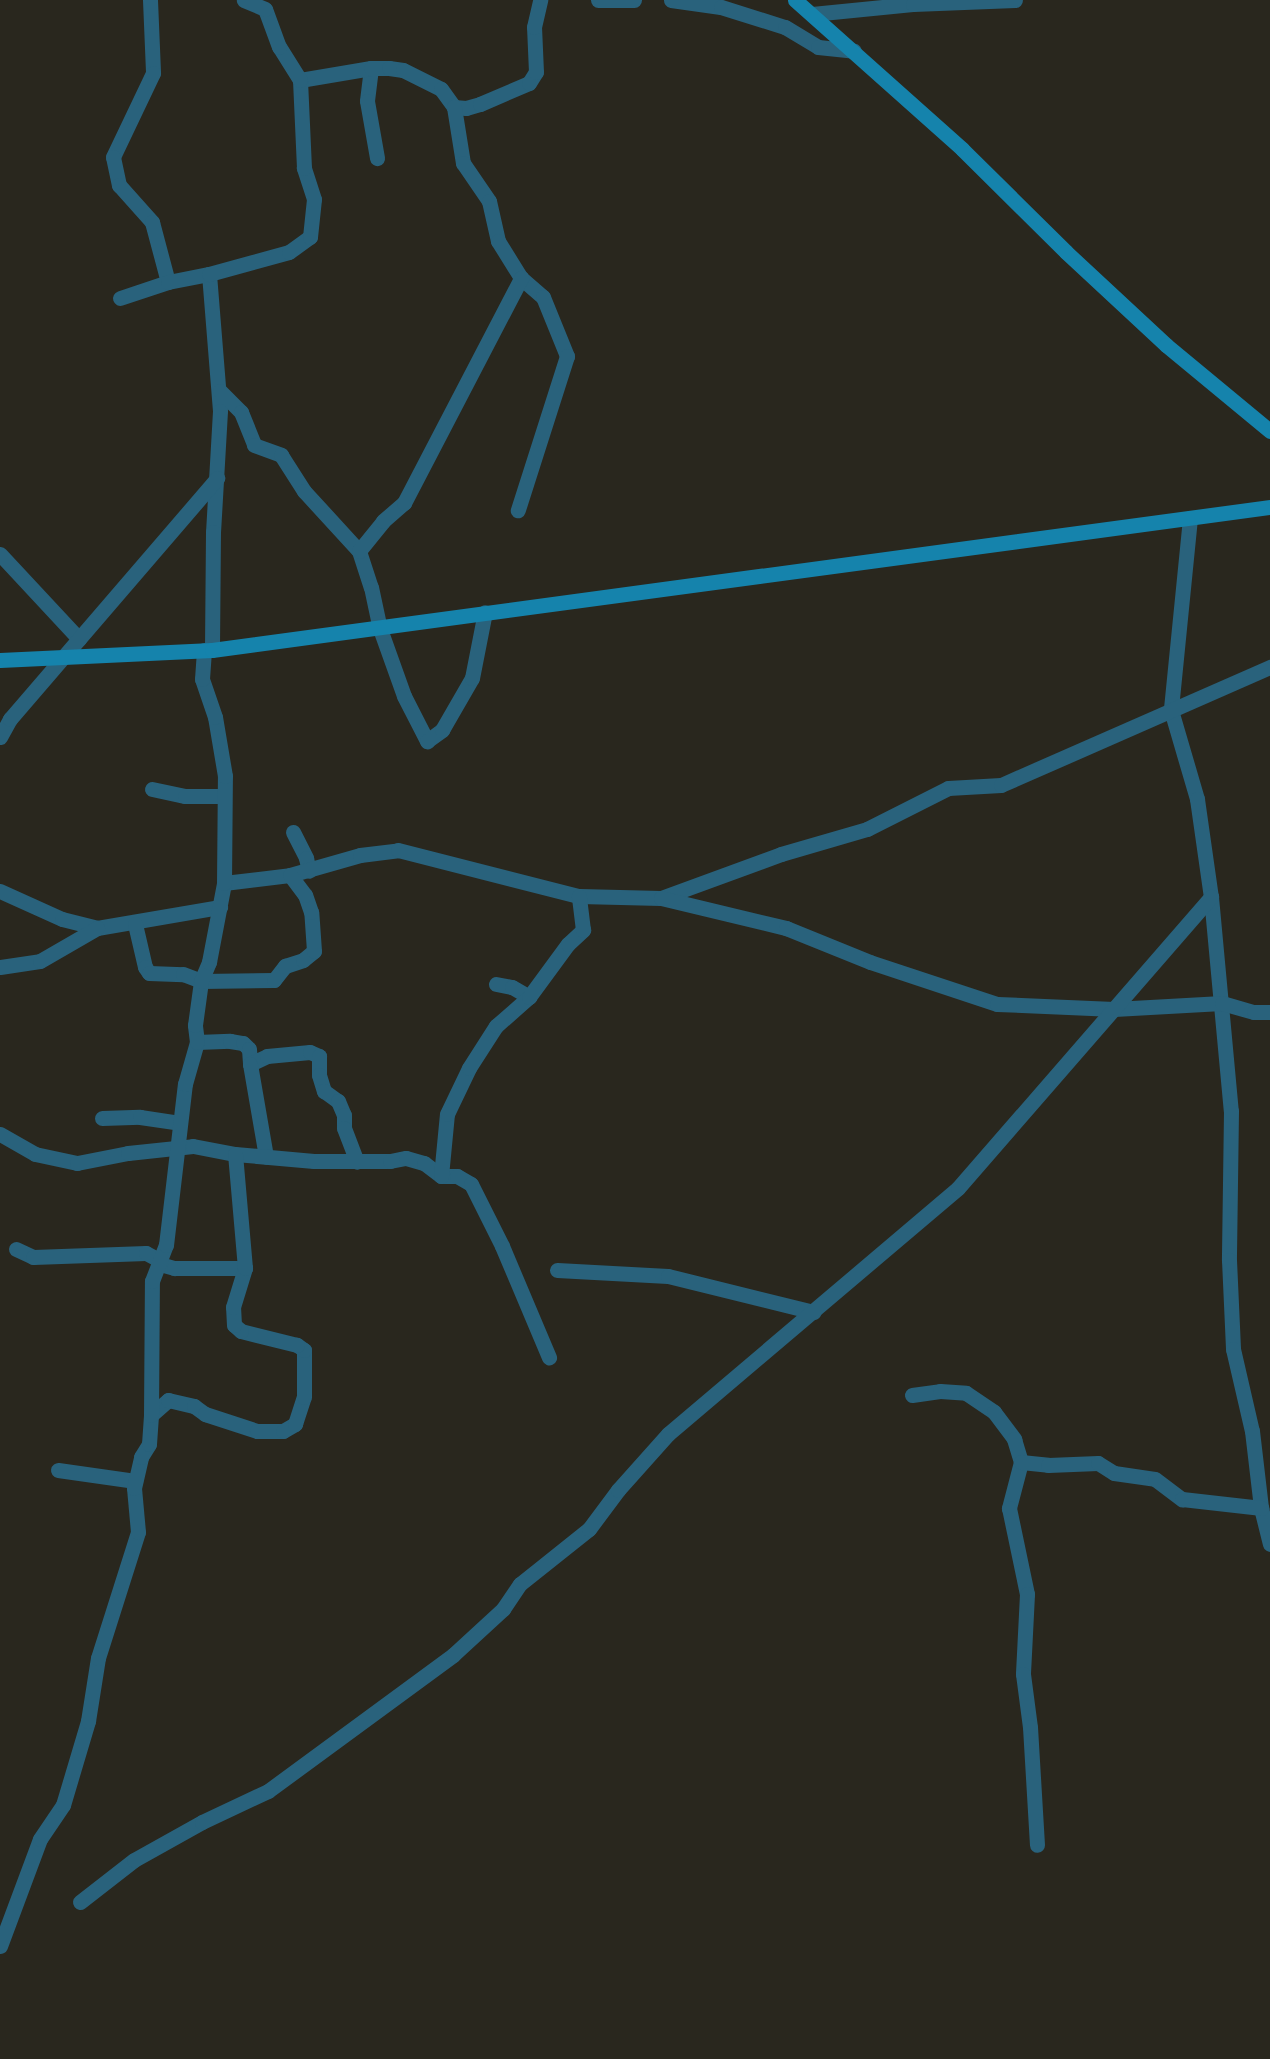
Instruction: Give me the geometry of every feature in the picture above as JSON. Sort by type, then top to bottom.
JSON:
[{"type":"street","points":[[150,0],[153,73],[112,157],[119,184],[152,222],[168,282]]},
{"type":"street","points":[[120,298],[168,282],[209,274],[289,252],[310,237],[314,199],[304,168],[300,80],[279,46],[268,4],[244,0]]},
{"type":"street","points":[[454,107],[466,108],[480,104],[529,83],[536,72],[534,27],[540,0]]},
{"type":"street","points":[[598,0],[634,0]]},
{"type":"street","points":[[671,0],[721,8],[785,27],[818,47],[854,51]]},
{"type":"street","points":[[795,0],[962,149],[1066,252],[1166,345],[1270,431]]},
{"type":"street","points":[[812,14],[913,4],[1016,0]]},
{"type":"street","points":[[300,80],[371,68],[404,70],[441,89],[454,107],[463,163],[489,201],[498,241],[521,278],[543,297],[567,356],[518,510]]},
{"type":"street","points":[[371,68],[367,101],[377,158]]},
{"type":"street","points":[[0,1947],[40,1839],[63,1805],[88,1721],[98,1658],[138,1532],[135,1481],[141,1457],[149,1444],[151,1415],[152,1281],[166,1245],[185,1084],[197,1042],[195,1025],[201,981],[209,962],[224,883],[223,796],[225,776],[215,717],[202,680],[208,650],[220,391],[209,274]]},
{"type":"street","points":[[359,551],[383,521],[404,503],[521,278]]},
{"type":"street","points":[[220,391],[241,412],[254,446],[281,455],[304,491],[359,551],[371,586],[380,626],[404,696],[427,741],[442,730],[472,678],[485,612]]},
{"type":"street","points":[[0,737],[10,718],[217,478]]},
{"type":"street","points":[[0,660],[208,650],[1270,507]]},
{"type":"street","points":[[1190,518],[1171,710],[1197,799],[1211,897],[1232,1111],[1228,1260],[1233,1349],[1252,1431],[1261,1508],[1270,1544]]},
{"type":"street","points":[[0,554],[79,639]]},
{"type":"street","points":[[661,898],[781,854],[867,829],[948,788],[1001,785],[1270,667]]},
{"type":"street","points":[[152,789],[185,796],[223,796]]},
{"type":"street","points":[[293,832],[306,858],[309,871]]},
{"type":"street","points":[[224,883],[290,875],[360,855],[398,850],[579,896],[661,898],[786,928],[870,962],[997,1004],[1114,1009],[1222,1003],[1254,1012],[1270,1012]]},
{"type":"street","points":[[135,924],[148,973],[183,974],[201,981],[274,980],[285,966],[303,960],[314,951],[312,912],[305,895],[290,875]]},
{"type":"street","points":[[0,891],[62,919],[97,928],[135,924],[220,907]]},
{"type":"street","points":[[441,1176],[447,1114],[469,1068],[496,1026],[529,997],[568,944],[583,930],[579,896]]},
{"type":"street","points":[[80,1902],[148,1851],[268,1791],[453,1655],[503,1609],[520,1584],[589,1529],[618,1490],[668,1434],[958,1188],[1211,897]]},
{"type":"street","points":[[0,967],[40,961],[97,928]]},
{"type":"street","points":[[496,984],[512,987],[529,997]]},
{"type":"street","points":[[197,1042],[230,1041],[243,1043],[249,1049],[266,1157]]},
{"type":"street","points":[[250,1064],[267,1056],[310,1052],[319,1056],[318,1075],[324,1091],[338,1101],[344,1115],[344,1128],[357,1162]]},
{"type":"street","points":[[102,1118],[140,1117],[180,1123]]},
{"type":"street","points":[[0,1134],[35,1154],[77,1163],[177,1146],[193,1146],[266,1157],[357,1162],[406,1158],[424,1163],[441,1176],[457,1176],[471,1184],[502,1246],[549,1357]]},
{"type":"street","points":[[151,1415],[168,1400],[194,1406],[205,1414],[257,1431],[283,1431],[295,1424],[304,1397],[304,1350],[297,1345],[241,1331],[234,1324],[233,1307],[245,1268],[235,1154]]},
{"type":"street","points":[[16,1249],[33,1257],[146,1253],[174,1268],[245,1268]]},
{"type":"street","points":[[557,1270],[668,1276],[814,1312]]},
{"type":"street","points":[[912,1395],[940,1391],[966,1393],[994,1412],[1014,1439],[1021,1462],[1008,1508],[1027,1594],[1023,1674],[1030,1726],[1037,1845]]},
{"type":"street","points":[[1021,1462],[1048,1465],[1098,1462],[1114,1473],[1155,1479],[1182,1499],[1261,1508]]},
{"type":"street","points":[[58,1470],[135,1481]]}]
